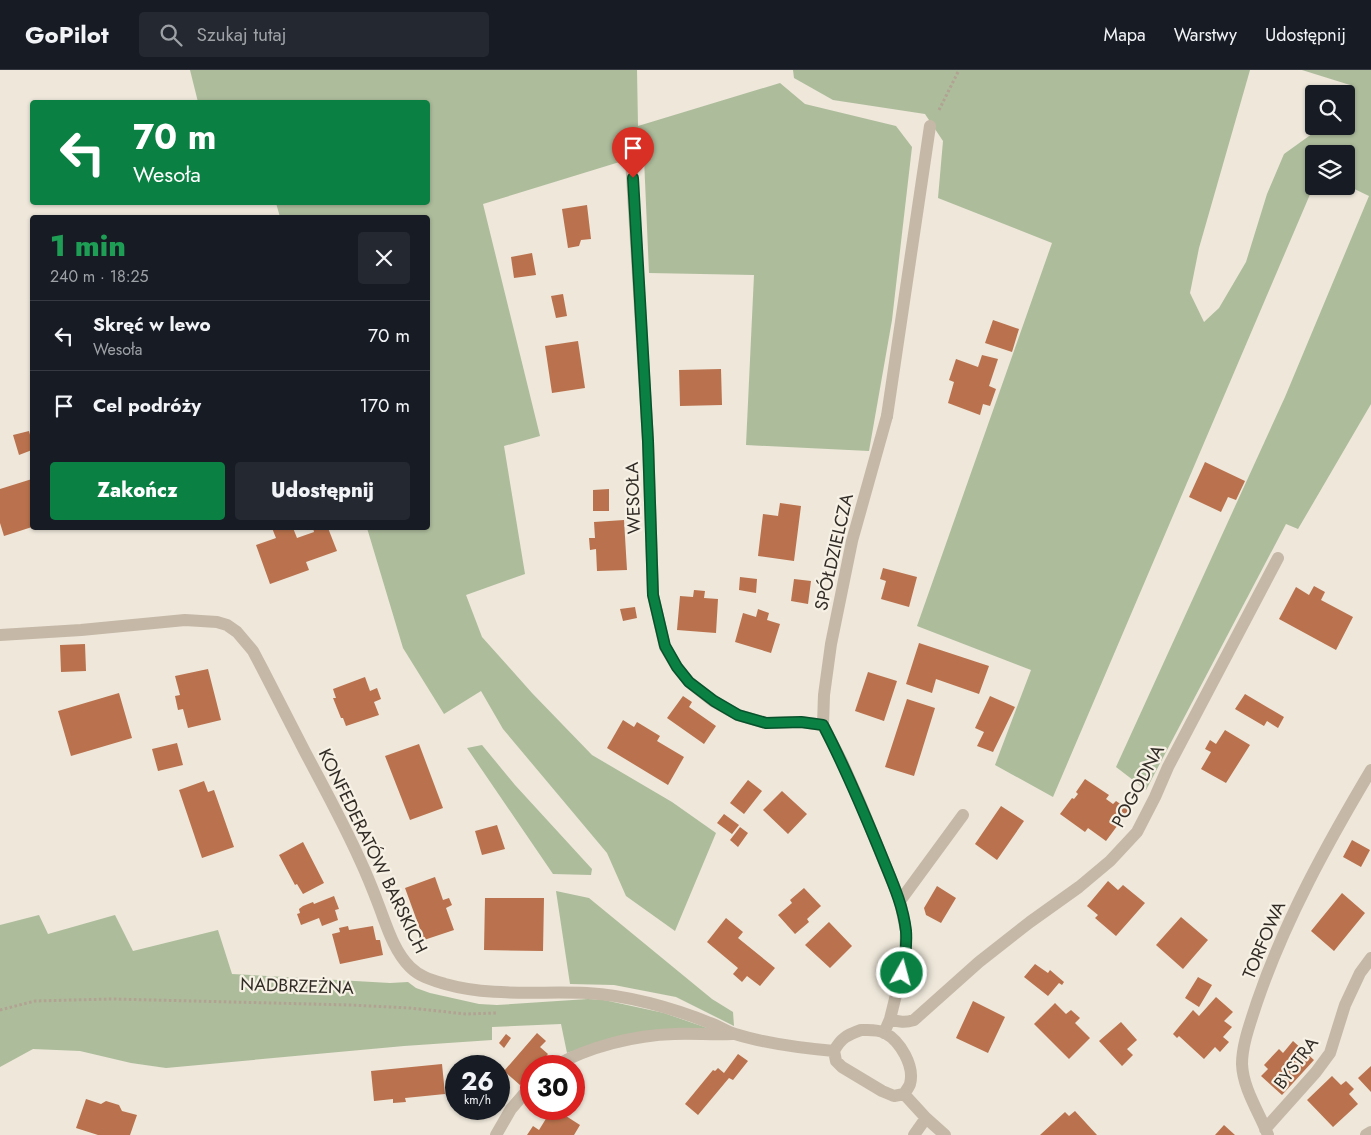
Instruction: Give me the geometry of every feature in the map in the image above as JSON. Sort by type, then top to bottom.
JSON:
[{"type":"street","name":"SPÓŁDZIELCZA","points":[[884,1033],[890,1019],[905,959],[906,931],[900,901],[861,805],[823,725],[824,695],[831,644],[852,541],[887,416],[930,126]]},
{"type":"street","name":"WESOŁA","points":[[631,159],[648,441],[653,595],[665,646],[677,667],[689,682],[714,701],[738,715],[766,723],[801,722],[823,725]]},
{"type":"street","name":"POGODNA","points":[[890,1019],[898,1022],[914,1020],[979,962],[1079,887],[1110,861],[1137,832],[1173,758],[1278,558]]},
{"type":"street","name":"KONFEDERATÓW BARSKICH","points":[[0,635],[81,630],[185,620],[216,622],[227,625],[237,632],[245,640],[263,670],[356,850],[386,926],[400,954],[409,966],[429,980],[455,987],[496,993],[588,993],[614,997],[665,1008],[711,1023],[733,1034],[775,1044],[834,1052]]},
{"type":"street","name":"TORFOWA","points":[[1267,1132],[1243,1073],[1242,1062],[1247,1032],[1289,921],[1330,840],[1371,770]]},
{"type":"street","points":[[900,901],[964,815]]},
{"type":"street","name":"BYSTRA","points":[[1267,1132],[1330,1053],[1345,1005],[1360,973],[1371,958]]},
{"type":"street","points":[[861,1030],[874,1030],[884,1033],[896,1041],[903,1050],[908,1062],[911,1074],[910,1085],[904,1094],[894,1096],[882,1091],[842,1067],[836,1061],[834,1052],[838,1042],[848,1035],[861,1030]]},
{"type":"street","points":[[577,1055],[615,1043],[656,1035],[733,1034]]},
{"type":"street","points":[[904,1094],[945,1135]]},
{"type":"street","points":[[496,1135],[511,1109],[520,1099]]},
{"type":"street","points":[[914,1135],[926,1118]]},
{"type":"street","points":[[1366,1135],[1371,1132]]},
{"type":"path","points":[[930,126],[959,70]]},
{"type":"path","name":"NADBRZEŻNA","points":[[0,1010],[35,1002],[112,998],[351,1005],[410,1008],[466,1014],[496,1013]]},
{"type":"green space","points":[[190,70],[637,70],[638,126],[780,83],[805,104],[896,126],[912,147],[892,320],[869,451],[746,445],[754,275],[649,273],[644,158],[632,144],[626,160],[483,204],[540,436],[504,446],[525,574],[466,595],[482,637],[532,693],[592,755],[672,802],[716,833],[675,931],[626,896],[607,853],[503,729],[481,691],[444,714],[403,648],[368,530],[430,530],[430,215],[279,215],[277,205],[430,205],[430,100],[198,100]]},
{"type":"green space","points":[[793,70],[1250,70],[1199,248],[1190,293],[1204,322],[1219,308],[1246,262],[1267,194],[1284,154],[1310,135],[1355,135],[1355,85],[1302,70],[1371,70],[1371,404],[1298,529],[1286,524],[1146,790],[1116,767],[1285,397],[1369,196],[1355,189],[1355,145],[1305,145],[1305,195],[1310,195],[1053,797],[995,765],[1031,670],[917,626],[1052,243],[938,198],[943,141],[925,114],[833,100],[794,78]]},
{"type":"green space","points":[[482,745],[515,785],[592,869],[591,875],[553,874],[467,748]]},
{"type":"green space","points":[[556,891],[589,898],[712,999],[733,1012],[734,1026],[676,997],[614,985],[570,984]]},
{"type":"green space","points":[[39,915],[48,934],[115,915],[133,951],[218,930],[232,974],[390,983],[408,982],[416,988],[430,993],[479,1004],[497,1005],[588,999],[604,1000],[664,1013],[713,1030],[613,1038],[567,1053],[561,1024],[492,1027],[492,1040],[404,1046],[166,1068],[131,1063],[80,1051],[33,1049],[0,1067],[0,925]]},
{"type":"building","points":[[587,205],[591,239],[581,240],[579,246],[568,248],[562,209]]},
{"type":"building","points":[[532,253],[536,275],[514,278],[511,257]]},
{"type":"building","points":[[563,294],[567,316],[556,318],[551,296]]},
{"type":"building","points":[[993,320],[1019,329],[1012,352],[985,343]]},
{"type":"building","points":[[578,341],[585,388],[552,393],[545,346]]},
{"type":"building","points":[[982,355],[998,359],[989,386],[996,389],[990,406],[983,404],[980,415],[948,403],[954,382],[949,380],[956,359],[978,367]]},
{"type":"building","points":[[721,369],[722,405],[680,406],[679,370]]},
{"type":"building","points":[[29,431],[30,451],[19,455],[13,435]]},
{"type":"building","points":[[1205,462],[1245,481],[1236,500],[1228,497],[1221,512],[1189,497]]},
{"type":"building","points":[[30,480],[30,528],[4,536],[0,523],[0,489]]},
{"type":"building","points":[[609,489],[609,511],[593,511],[593,490]]},
{"type":"building","points":[[780,503],[801,506],[794,561],[758,556],[763,514],[778,516]]},
{"type":"building","points":[[624,520],[627,570],[597,571],[596,549],[590,550],[589,538],[595,538],[594,522]]},
{"type":"building","points":[[273,530],[294,530],[297,538],[314,532],[314,530],[329,530],[337,551],[306,562],[309,570],[270,584],[256,545],[276,538]]},
{"type":"building","points":[[883,568],[917,577],[909,607],[881,599],[886,581],[880,579]]},
{"type":"building","points":[[740,577],[757,579],[756,593],[739,590]]},
{"type":"building","points":[[794,579],[811,581],[808,604],[791,601]]},
{"type":"building","points":[[1314,586],[1325,592],[1321,600],[1353,617],[1336,650],[1279,619],[1296,587],[1309,595]]},
{"type":"building","points":[[694,590],[705,591],[704,598],[718,599],[716,633],[677,630],[680,596],[693,597]]},
{"type":"building","points":[[635,607],[637,618],[623,621],[620,609]]},
{"type":"building","points":[[758,609],[769,613],[767,620],[780,624],[771,653],[735,642],[743,613],[756,617]]},
{"type":"building","points":[[919,643],[989,666],[979,694],[936,679],[932,693],[906,684]]},
{"type":"building","points":[[85,644],[86,671],[61,672],[60,645]]},
{"type":"building","points":[[208,669],[221,720],[188,728],[183,709],[178,710],[175,696],[180,695],[175,676]]},
{"type":"building","points":[[868,672],[897,681],[884,721],[855,711]]},
{"type":"building","points":[[365,677],[370,691],[377,688],[381,699],[374,702],[379,715],[346,726],[333,698],[336,698],[333,689]]},
{"type":"building","points":[[119,693],[132,738],[71,756],[58,711]]},
{"type":"building","points":[[1245,694],[1284,717],[1278,728],[1267,721],[1264,726],[1235,709]]},
{"type":"building","points":[[683,696],[692,702],[689,707],[716,726],[704,744],[667,718]]},
{"type":"building","points":[[990,696],[1015,707],[993,752],[977,746],[984,732],[975,728]]},
{"type":"building","points":[[907,699],[935,708],[914,776],[885,767]]},
{"type":"building","points":[[623,720],[634,727],[637,722],[660,736],[657,741],[684,757],[668,785],[607,748]]},
{"type":"building","points":[[1225,730],[1250,745],[1226,783],[1201,769],[1211,752],[1205,749],[1210,740],[1216,744]]},
{"type":"building","points":[[177,743],[183,765],[158,771],[152,749]]},
{"type":"building","points":[[419,744],[443,808],[410,820],[385,756]]},
{"type":"building","points":[[1085,779],[1109,795],[1106,799],[1113,804],[1116,801],[1129,810],[1106,841],[1088,828],[1085,832],[1060,814],[1072,798],[1074,799],[1078,794],[1076,792]]},
{"type":"building","points":[[748,780],[762,791],[744,814],[730,803]]},
{"type":"building","points":[[204,781],[208,792],[214,790],[234,847],[202,858],[179,790]]},
{"type":"building","points":[[782,791],[807,814],[788,834],[763,810]]},
{"type":"building","points":[[1001,806],[1024,821],[997,860],[975,844]]},
{"type":"building","points":[[724,814],[739,825],[732,834],[717,823]]},
{"type":"building","points":[[497,825],[505,849],[482,855],[475,831]]},
{"type":"building","points":[[740,827],[748,833],[738,847],[730,840]]},
{"type":"building","points":[[1352,840],[1370,850],[1361,867],[1343,857]]},
{"type":"building","points":[[303,842],[324,883],[303,894],[297,884],[295,885],[279,855]]},
{"type":"building","points":[[435,877],[443,900],[449,898],[452,905],[446,908],[454,930],[424,940],[405,888]]},
{"type":"building","points":[[1108,881],[1118,890],[1123,885],[1145,903],[1116,936],[1095,918],[1098,915],[1087,906]]},
{"type":"building","points":[[937,886],[956,898],[941,923],[926,915],[924,908]]},
{"type":"building","points":[[804,888],[821,906],[807,919],[809,922],[795,934],[778,915],[792,903],[790,900]]},
{"type":"building","points":[[1342,893],[1365,913],[1334,951],[1311,931]]},
{"type":"building","points":[[334,896],[339,909],[335,910],[338,920],[322,926],[319,918],[301,925],[297,914],[300,913],[299,909],[313,902],[314,904]]},
{"type":"building","points":[[485,898],[544,898],[543,951],[484,950]]},
{"type":"building","points":[[1181,917],[1208,940],[1183,969],[1156,945]]},
{"type":"building","points":[[726,918],[743,932],[738,938],[775,968],[760,986],[747,976],[742,982],[733,974],[738,968],[707,942]]},
{"type":"building","points":[[829,922],[852,946],[830,968],[805,945]]},
{"type":"building","points":[[348,926],[349,930],[373,926],[376,940],[380,940],[383,955],[340,964],[332,934],[340,932],[339,928]]},
{"type":"building","points":[[1035,964],[1048,973],[1050,970],[1064,982],[1062,985],[1059,983],[1048,996],[1024,977]]},
{"type":"building","points":[[1198,977],[1212,985],[1199,1007],[1185,998]]},
{"type":"building","points":[[1216,997],[1233,1012],[1224,1021],[1232,1027],[1223,1037],[1229,1042],[1220,1052],[1215,1047],[1204,1059],[1179,1036],[1177,1038],[1173,1034],[1193,1010],[1199,1016]]},
{"type":"building","points":[[973,1001],[1005,1017],[988,1053],[956,1038]]},
{"type":"building","points":[[1055,1003],[1066,1014],[1071,1010],[1080,1018],[1075,1023],[1090,1038],[1069,1059],[1034,1024]]},
{"type":"building","points":[[1121,1022],[1137,1040],[1127,1049],[1133,1055],[1122,1066],[1099,1041]]},
{"type":"building","points":[[537,1033],[546,1041],[540,1047],[547,1055],[520,1055],[520,1085],[510,1076],[510,1064]]},
{"type":"building","points":[[506,1034],[511,1038],[504,1048],[499,1043]]},
{"type":"building","points":[[1293,1041],[1314,1060],[1282,1095],[1261,1076],[1268,1069],[1264,1065],[1279,1049],[1283,1053]]},
{"type":"building","points":[[738,1054],[748,1061],[733,1080],[729,1078],[698,1115],[685,1104],[713,1070],[715,1071],[718,1068],[724,1073]]},
{"type":"building","points":[[442,1064],[445,1094],[405,1098],[406,1102],[393,1103],[393,1099],[374,1101],[371,1071]]},
{"type":"building","points":[[1371,1066],[1371,1092],[1358,1078]]},
{"type":"building","points":[[1332,1076],[1341,1085],[1346,1081],[1354,1089],[1349,1094],[1358,1104],[1333,1127],[1307,1100]]},
{"type":"building","points":[[86,1099],[101,1104],[106,1101],[119,1105],[122,1111],[137,1115],[130,1135],[98,1135],[76,1128]]},
{"type":"building","points":[[1075,1111],[1097,1135],[1040,1135],[1065,1112],[1069,1116]]},
{"type":"building","points":[[545,1120],[572,1120],[580,1125],[574,1135],[527,1135],[533,1126],[539,1130]]},
{"type":"building","points":[[1224,1125],[1235,1135],[1215,1135]]},
{"type":"route","points":[[633,178],[648,441],[653,595],[665,646],[677,667],[689,682],[714,701],[738,715],[766,723],[801,722],[823,725],[861,805],[900,901],[906,931],[905,959],[902,973]]}]
